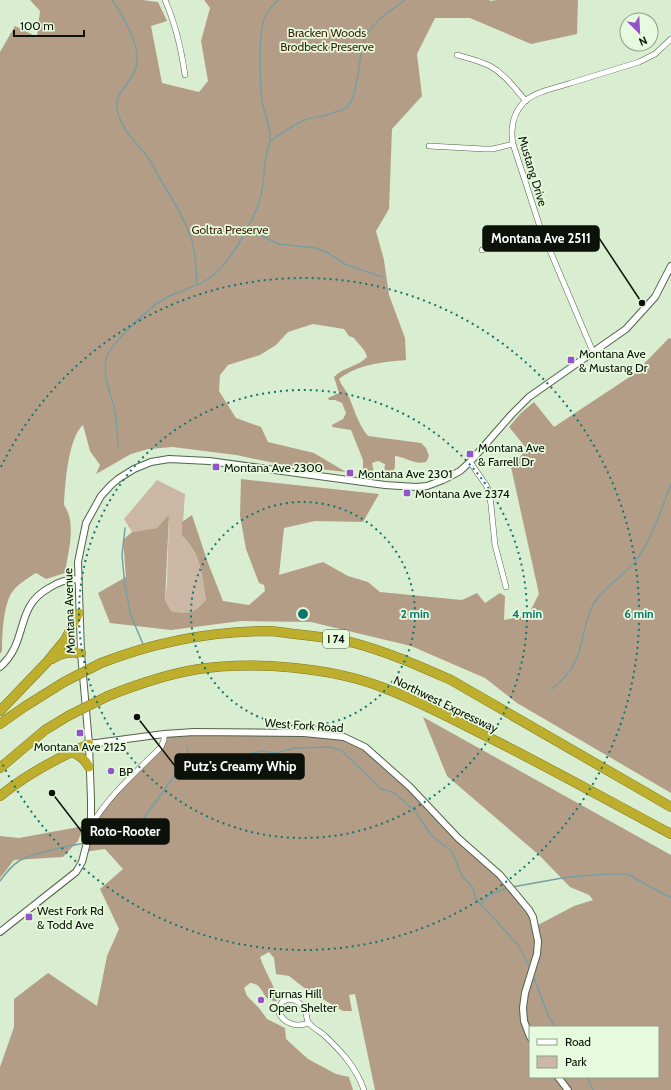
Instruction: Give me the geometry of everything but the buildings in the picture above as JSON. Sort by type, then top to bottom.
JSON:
[{"type":"highway","points":[[0,711],[47,662],[65,640],[79,613]]},
{"type":"highway","name":"Northwest Expressway","points":[[0,724],[64,682],[102,663],[126,654],[177,640],[236,632],[272,631],[329,638],[353,643],[415,664],[451,680],[671,807]]},
{"type":"highway","points":[[47,662],[65,653],[70,652],[81,654]]},
{"type":"highway","name":"Northwest Expressway","points":[[0,768],[45,730],[68,716],[108,696],[136,685],[198,669],[217,667],[274,667],[332,673],[383,687],[412,699],[514,750],[671,834]]},
{"type":"highway","points":[[0,796],[30,774],[88,744]]},
{"type":"highway","points":[[71,752],[86,760],[89,767]]},
{"type":"street","points":[[164,0],[175,24],[179,38],[185,75]]},
{"type":"street","name":"Mustang Drive","points":[[593,352],[540,226],[513,144],[511,131],[512,124],[517,112],[526,101],[536,95],[639,62],[655,54],[671,39]]},
{"type":"street","points":[[457,55],[482,63],[494,69],[506,79],[526,101]]},
{"type":"street","points":[[429,146],[493,149],[513,144]]},
{"type":"street","points":[[482,250],[540,226]]},
{"type":"street","name":"Montana Avenue","points":[[91,827],[88,744],[81,654],[78,562],[86,523],[97,502],[106,490],[118,479],[134,469],[151,462],[169,459],[209,461],[385,485],[416,487],[427,486],[444,480],[458,473],[470,462],[529,397],[616,337],[636,320],[655,297],[671,266]]},
{"type":"street","points":[[470,462],[489,491],[495,545],[506,587]]},
{"type":"street","points":[[0,666],[10,658],[14,651],[26,613],[33,600],[53,585],[68,580],[78,579]]},
{"type":"street","name":"West Fork Road","points":[[88,744],[164,734],[194,732],[304,733],[335,735],[352,740],[365,747],[410,787],[458,838],[496,871],[518,896],[533,917],[538,941],[536,959],[524,999],[523,1014],[526,1029],[529,1035]]},
{"type":"street","points":[[0,932],[73,875],[80,866],[91,827],[103,808],[161,747],[164,740],[164,734]]},
{"type":"street","points":[[308,1023],[299,1025],[282,1019],[278,1010],[282,1002],[289,999],[296,1001],[303,1008],[308,1023],[344,1055],[356,1071],[364,1090]]},
{"type":"street","points":[[559,1078],[568,1090]]},
{"type":"green space","points":[[30,0],[142,0],[158,2],[167,21],[151,26],[162,83],[199,92],[208,81],[201,41],[210,8],[204,0],[578,0],[577,34],[531,44],[470,18],[435,18],[417,54],[422,96],[392,129],[389,209],[376,231],[384,260],[389,295],[405,338],[406,360],[380,363],[363,367],[339,379],[347,393],[361,426],[368,436],[421,443],[426,448],[429,456],[426,462],[414,462],[395,456],[395,467],[390,479],[385,479],[385,464],[378,461],[372,463],[374,473],[371,476],[366,475],[363,468],[363,460],[351,430],[332,427],[332,425],[343,419],[346,413],[342,403],[335,400],[329,400],[328,398],[339,393],[334,377],[367,357],[365,352],[354,338],[349,336],[344,329],[313,324],[288,332],[276,345],[260,355],[228,365],[220,375],[219,391],[236,418],[261,427],[268,442],[314,453],[346,472],[284,465],[236,455],[173,447],[148,449],[131,454],[96,474],[100,465],[90,451],[83,425],[78,431],[74,440],[66,474],[64,505],[68,512],[71,529],[65,573],[46,579],[36,573],[14,590],[9,598],[5,610],[2,651],[0,654],[0,52],[15,26],[37,37],[40,11]]},
{"type":"green space","points":[[669,338],[671,339],[671,793],[517,703],[485,678],[411,646],[311,622],[241,621],[171,630],[110,623],[98,593],[126,577],[123,540],[132,532],[157,528],[169,515],[165,600],[171,611],[182,613],[190,612],[198,608],[206,600],[202,574],[197,557],[182,536],[182,522],[192,515],[208,563],[223,601],[249,605],[265,591],[264,585],[259,583],[246,549],[240,516],[241,479],[379,494],[363,522],[315,521],[284,528],[279,575],[323,562],[348,576],[368,582],[380,592],[462,600],[477,593],[485,603],[500,593],[505,596],[504,620],[528,615],[539,594],[511,467],[527,449],[509,427],[521,413],[534,402],[554,427],[634,374]]},
{"type":"green space","points":[[157,480],[185,494],[182,536],[193,550],[200,566],[206,601],[194,611],[187,613],[171,611],[165,600],[169,516],[157,528],[132,532],[124,519]]},
{"type":"green space","points":[[423,717],[671,855],[671,1090],[375,1090],[355,994],[349,995],[352,1011],[343,1011],[307,990],[289,976],[276,974],[274,958],[269,952],[260,957],[274,989],[277,1001],[272,1001],[267,998],[260,987],[252,983],[244,988],[247,996],[267,1019],[285,1028],[286,1039],[308,1059],[336,1074],[349,1077],[353,1090],[0,1090],[0,1067],[14,1027],[14,999],[48,973],[97,1006],[107,956],[119,929],[100,889],[123,869],[105,849],[84,852],[95,818],[161,747],[164,734],[335,735],[360,744],[491,867],[529,910],[536,926],[574,906],[593,900],[589,895],[570,887],[539,855],[447,776]]},
{"type":"green space","points":[[84,826],[78,841],[63,857],[14,860],[0,878],[0,836],[19,838]]},
{"type":"waterway","points":[[112,0],[126,23],[134,41],[137,59],[134,74],[118,99],[117,105],[120,120],[126,131],[151,162],[185,224],[194,249],[197,283]]},
{"type":"waterway","points":[[118,446],[115,412],[105,372],[106,359],[109,353],[122,336],[158,303],[169,296],[203,282],[216,272],[233,252],[255,213],[263,186],[266,157],[270,139],[269,127],[261,93],[261,34],[266,14],[278,0]]},
{"type":"waterway","points":[[271,140],[303,121],[342,110],[347,107],[354,93],[363,43],[366,36],[381,18],[405,0]]},
{"type":"waterway","points":[[244,234],[258,234],[279,244],[315,248],[328,253],[345,264],[382,277]]},
{"type":"waterway","points":[[552,689],[567,674],[575,662],[581,645],[587,619],[594,603],[640,555],[655,526],[671,484]]},
{"type":"waterway","points":[[125,528],[122,555],[125,586],[131,616],[143,644]]},
{"type":"waterway","points":[[187,746],[189,759]]},
{"type":"waterway","points":[[89,842],[127,832],[140,823],[184,763],[189,759],[213,763],[262,751],[275,753],[295,748],[331,747],[342,751],[381,789],[393,792],[416,812],[430,834],[452,852],[462,876],[473,888],[475,898],[519,946],[530,968]]},
{"type":"waterway","points":[[0,881],[13,865],[25,858],[51,850],[85,843]]},
{"type":"waterway","points":[[512,887],[568,877],[628,874],[671,897]]},
{"type":"waterway","points":[[481,904],[489,895],[508,888]]},
{"type":"waterway","points":[[533,975],[548,1015],[554,1026]]},
{"type":"waterway","points":[[587,1078],[593,1090]]},
{"type":"place","name":"Montana Ave 2511","points":[[642,303]]},
{"type":"place","name":"Montana Ave & Mustang Dr","points":[[571,360]]},
{"type":"place","name":"Montana Ave & Farrell Dr","points":[[470,454]]},
{"type":"place","name":"Montana Ave 2300","points":[[216,467]]},
{"type":"place","name":"Montana Ave 2301","points":[[350,473]]},
{"type":"place","name":"Montana Ave 2374","points":[[407,493]]},
{"type":"place","name":"Putz’s Creamy Whip","points":[[137,717]]},
{"type":"place","name":"Montana Ave 2125","points":[[80,733]]},
{"type":"place","name":"BP","points":[[111,771]]},
{"type":"place","name":"Roto-Rooter","points":[[52,793]]},
{"type":"place","name":"West Fork Rd & Todd Ave","points":[[29,917]]},
{"type":"place","name":"Furnas Hill Open Shelter","points":[[261,1000]]},
{"type":"park label","name":"Bracken Woods Brodbeck Preserve","points":[[327,39]]},
{"type":"park label","name":"Goltra Preserve","points":[[230,229]]}]
